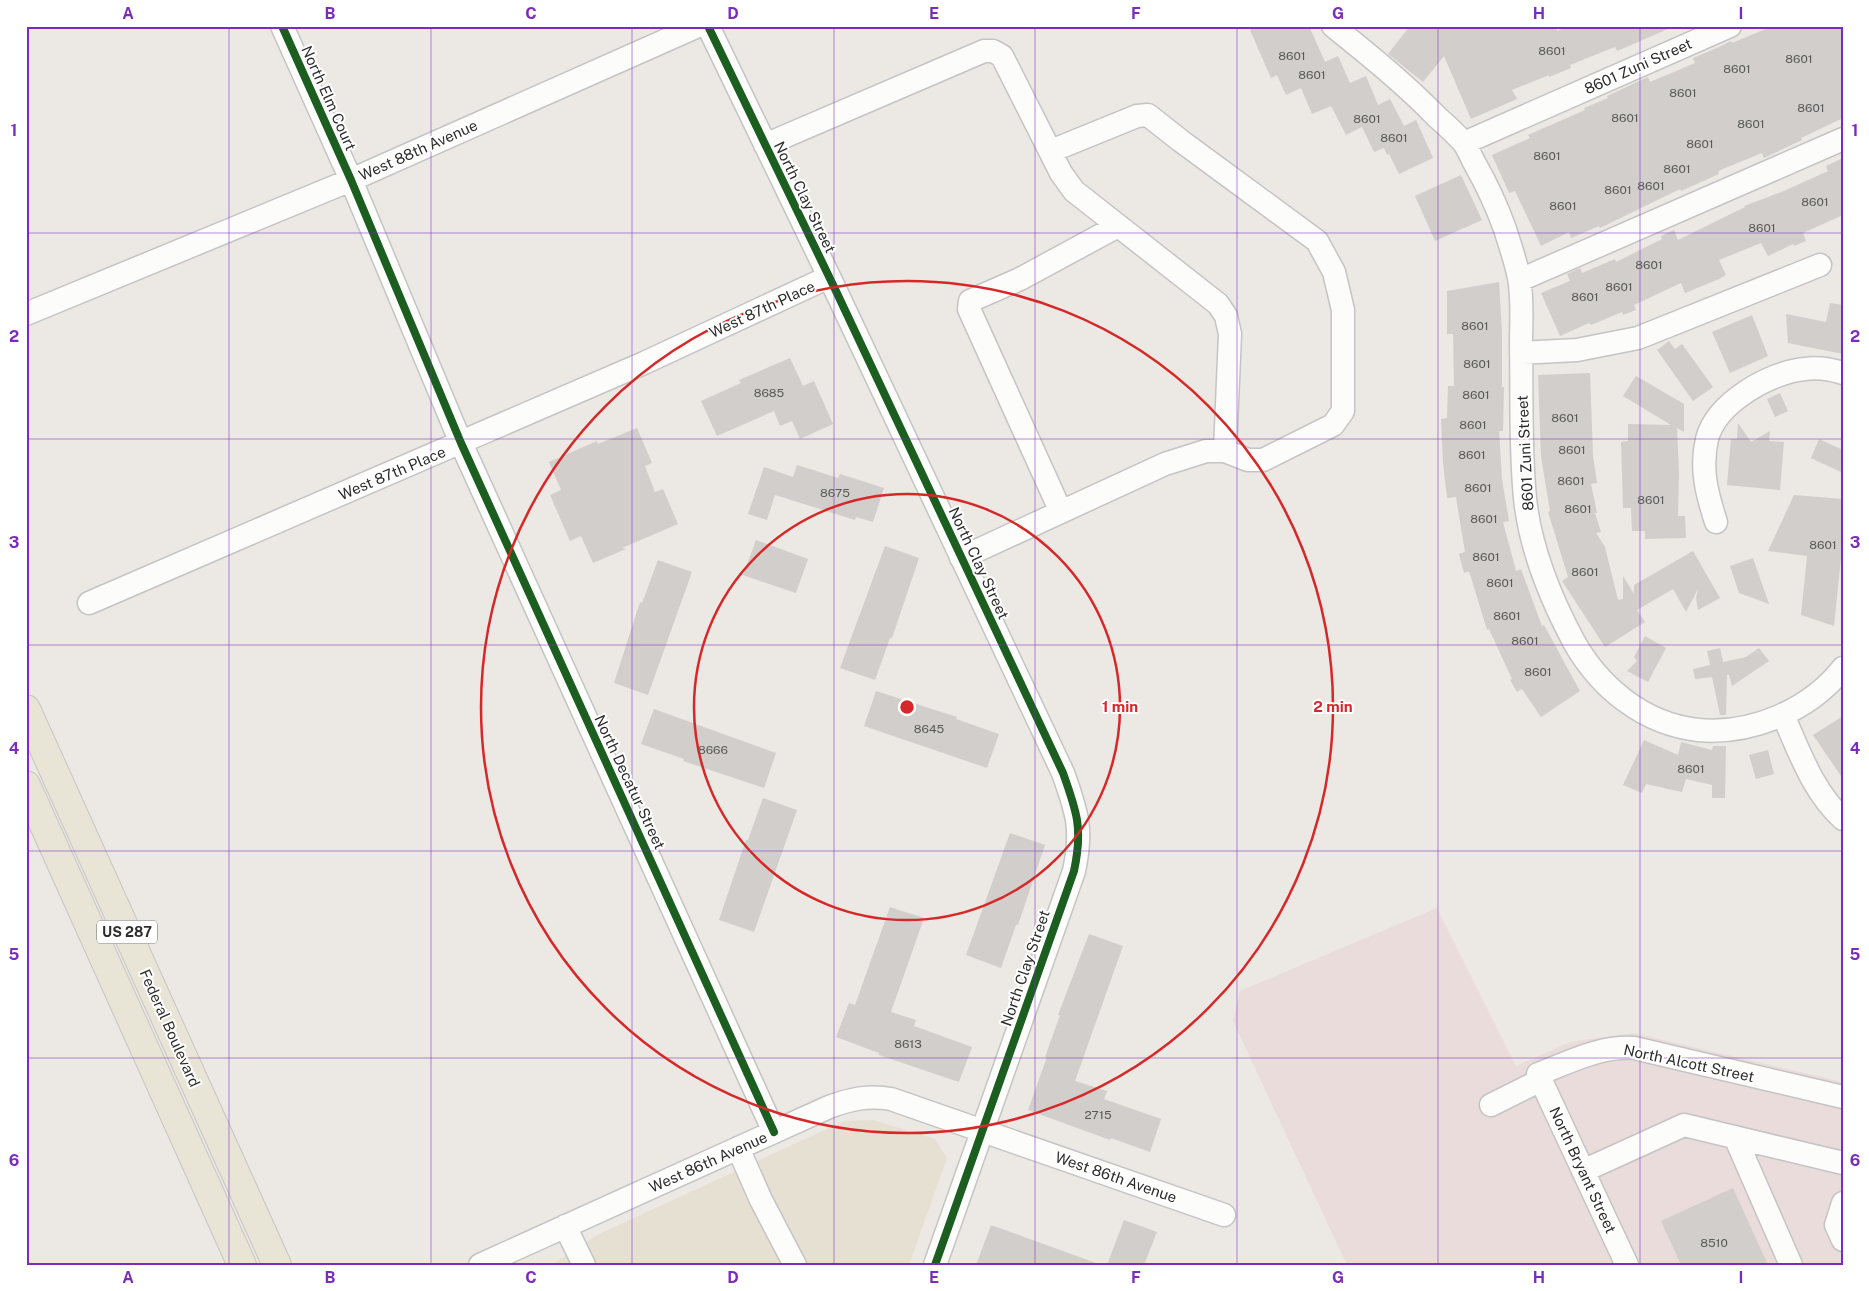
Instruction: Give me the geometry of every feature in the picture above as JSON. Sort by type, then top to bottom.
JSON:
[{"type":"main road","name":"Federal Boulevard","points":[[26,709],[277,1265]]},
{"type":"main road","name":"Federal Boulevard","points":[[26,785],[242,1265]]},
{"type":"street","name":"North Elm Court","points":[[282,26],[351,180],[460,443]]},
{"type":"street","name":"West 88th Avenue","points":[[26,314],[351,180],[698,26]]},
{"type":"street","name":"North Clay Street","points":[[708,26],[829,277],[1063,773],[1075,807],[1079,836],[1074,871],[983,1130]]},
{"type":"street","name":"8601 Zuni Street","points":[[1464,143],[1730,26]]},
{"type":"street","name":"8601 Zuni Street","points":[[1342,28],[1464,143],[1488,187],[1502,220],[1520,280],[1522,452],[1529,529],[1545,580],[1559,615],[1590,667],[1618,696],[1660,720],[1674,725],[1708,731],[1728,730],[1769,721],[1783,715],[1820,690],[1843,668]]},
{"type":"street","points":[[765,145],[984,51],[993,51],[1002,56],[1061,173],[1074,191],[1218,304],[1226,316],[1230,334],[1225,451]]},
{"type":"street","points":[[961,558],[1165,464],[1206,451],[1225,451],[1248,460],[1263,460],[1333,425],[1343,412],[1343,310],[1334,272],[1317,241],[1148,115],[1137,116],[1051,151]]},
{"type":"street","points":[[1520,280],[1843,139]]},
{"type":"street","points":[[1061,512],[969,309],[970,301],[1020,279],[1118,226]]},
{"type":"street","points":[[1521,353],[1577,350],[1638,338],[1820,265]]},
{"type":"street","name":"West 87th Place","points":[[89,603],[644,363],[829,277]]},
{"type":"street","points":[[1716,522],[1704,481],[1704,456],[1708,437],[1715,421],[1736,399],[1749,390],[1790,372],[1818,368],[1843,373]]},
{"type":"street","name":"North Decatur Street","points":[[460,443],[774,1132]]},
{"type":"street","points":[[1783,715],[1815,785],[1843,819]]},
{"type":"street","name":"North Alcott Street","points":[[1491,1104],[1540,1077],[1596,1051],[1621,1048],[1634,1048],[1843,1097]]},
{"type":"street","name":"North Bryant Street","points":[[1540,1077],[1627,1265]]},
{"type":"street","name":"West 86th Avenue","points":[[480,1265],[850,1099],[880,1097],[891,1099],[1224,1215]]},
{"type":"street","points":[[1583,1171],[1684,1125],[1843,1163]]},
{"type":"street","points":[[935,1265],[983,1130]]},
{"type":"street","points":[[1735,1137],[1791,1265]]},
{"type":"street","points":[[738,1148],[761,1200],[796,1265]]},
{"type":"street","points":[[1843,1203],[1836,1225],[1843,1240]]},
{"type":"street","points":[[565,1226],[584,1265]]},
{"type":"shaded area","points":[[1437,908],[1516,1066],[1570,1042],[1633,1033],[1843,1082],[1843,1265],[1347,1265],[1233,1021],[1240,991]]},
{"type":"shaded area","points":[[873,1120],[935,1139],[947,1158],[909,1265],[551,1265],[597,1235],[844,1121]]},
{"type":"building","points":[[1259,26],[1309,26],[1325,62],[1338,56],[1350,83],[1366,76],[1378,105],[1390,99],[1404,126],[1416,120],[1433,158],[1399,174],[1384,148],[1374,152],[1362,127],[1346,135],[1331,106],[1312,114],[1301,88],[1286,95],[1277,75],[1271,78],[1250,30]]},
{"type":"building","points":[[1410,26],[1555,26],[1557,31],[1569,26],[1675,26],[1617,51],[1615,47],[1570,65],[1571,68],[1512,90],[1517,99],[1471,119],[1444,56],[1423,82],[1388,54]]},
{"type":"building","points":[[1773,26],[1843,26],[1843,118],[1764,158],[1762,153],[1718,171],[1719,174],[1681,191],[1680,189],[1600,228],[1599,226],[1571,238],[1569,232],[1541,246],[1515,191],[1509,193],[1492,155],[1530,138],[1528,135],[1585,110],[1584,108],[1648,77],[1650,82],[1695,63],[1693,58],[1731,41],[1732,43]]},
{"type":"building","points":[[1843,158],[1843,215],[1803,233],[1806,241],[1794,246],[1793,244],[1768,256],[1761,243],[1719,260],[1726,275],[1719,279],[1685,293],[1681,283],[1634,305],[1636,310],[1623,315],[1622,312],[1591,325],[1589,323],[1560,336],[1541,293],[1570,281],[1567,274],[1580,268],[1582,273],[1615,259],[1616,262],[1662,239],[1661,236],[1674,230],[1678,240],[1744,206],[1784,191],[1828,171],[1826,166]]},
{"type":"building","points":[[1461,175],[1482,220],[1435,241],[1415,196]]},
{"type":"building","points":[[1499,282],[1502,332],[1502,387],[1504,387],[1503,431],[1499,431],[1502,479],[1509,521],[1503,522],[1516,571],[1521,569],[1542,626],[1544,625],[1580,691],[1541,717],[1522,689],[1517,692],[1510,680],[1512,679],[1489,629],[1487,630],[1469,571],[1464,573],[1459,554],[1465,552],[1456,497],[1447,498],[1443,463],[1441,419],[1447,418],[1448,386],[1454,386],[1453,334],[1447,334],[1447,291]]},
{"type":"building","points":[[1830,303],[1843,305],[1843,354],[1788,343],[1786,314],[1826,322]]},
{"type":"building","points":[[1752,315],[1768,356],[1730,373],[1712,332]]},
{"type":"building","points":[[1669,341],[1675,349],[1682,344],[1713,387],[1693,401],[1657,350]]},
{"type":"building","points":[[790,358],[803,386],[814,381],[833,424],[800,439],[792,421],[780,426],[774,411],[717,436],[701,401],[741,383],[739,380]]},
{"type":"building","points":[[1590,373],[1593,455],[1597,483],[1591,484],[1597,513],[1595,513],[1601,532],[1596,533],[1605,547],[1618,600],[1623,599],[1623,576],[1634,594],[1634,585],[1693,551],[1720,598],[1698,610],[1696,598],[1698,589],[1686,612],[1673,589],[1637,610],[1645,622],[1605,647],[1562,581],[1568,577],[1548,512],[1550,511],[1541,457],[1538,375]]},
{"type":"building","points":[[1636,376],[1684,404],[1684,432],[1677,428],[1678,516],[1685,516],[1686,538],[1645,539],[1645,531],[1632,531],[1631,508],[1623,508],[1621,442],[1628,441],[1628,424],[1671,425],[1623,396]]},
{"type":"building","points":[[1780,393],[1788,411],[1775,417],[1767,399]]},
{"type":"building","points":[[1738,423],[1751,442],[1770,431],[1769,441],[1784,442],[1780,490],[1727,485],[1731,439],[1737,439]]},
{"type":"building","points":[[637,428],[652,463],[645,466],[655,492],[663,489],[678,524],[622,548],[626,549],[593,563],[581,536],[570,541],[550,495],[561,490],[549,462],[597,441],[598,444]]},
{"type":"building","points":[[1819,439],[1843,450],[1843,473],[1811,458]]},
{"type":"building","points":[[797,465],[838,478],[840,474],[884,488],[873,522],[856,517],[855,520],[775,495],[767,520],[748,514],[764,467],[793,477]]},
{"type":"building","points":[[1794,495],[1843,499],[1843,559],[1841,558],[1834,626],[1801,615],[1807,556],[1768,551]]},
{"type":"building","points":[[756,540],[808,559],[796,593],[743,575]]},
{"type":"building","points":[[885,546],[919,558],[892,638],[890,638],[875,680],[840,668]]},
{"type":"building","points":[[1753,558],[1769,604],[1739,593],[1730,566]]},
{"type":"building","points":[[658,560],[692,572],[648,695],[614,683],[640,602],[642,603]]},
{"type":"building","points":[[1645,636],[1666,648],[1648,682],[1627,671],[1637,661],[1634,657]]},
{"type":"building","points":[[1720,648],[1723,662],[1746,657],[1759,648],[1769,661],[1732,686],[1729,675],[1727,675],[1726,715],[1720,715],[1712,677],[1695,679],[1693,669],[1710,665],[1707,651]]},
{"type":"building","points":[[876,691],[957,717],[956,719],[999,734],[987,768],[864,726]]},
{"type":"building","points":[[654,709],[776,753],[764,788],[683,761],[684,759],[641,744]]},
{"type":"building","points":[[1843,716],[1843,779],[1813,735]]},
{"type":"building","points":[[1644,740],[1678,755],[1681,742],[1712,750],[1713,746],[1726,746],[1725,798],[1712,798],[1712,785],[1686,779],[1682,792],[1646,784],[1642,793],[1623,785]]},
{"type":"building","points":[[1768,750],[1774,774],[1756,779],[1749,755]]},
{"type":"building","points":[[763,798],[797,810],[754,932],[719,920],[746,840],[748,840]]},
{"type":"building","points":[[1010,833],[1045,845],[1018,925],[1016,925],[1001,968],[966,955]]},
{"type":"building","points":[[890,907],[924,918],[891,1012],[916,1020],[914,1026],[972,1047],[959,1082],[879,1055],[879,1053],[836,1037],[849,1003],[855,1005]]},
{"type":"building","points":[[1089,934],[1123,946],[1075,1081],[1107,1091],[1104,1099],[1161,1119],[1150,1152],[1111,1138],[1110,1140],[1028,1110],[1047,1057],[1045,1057],[1060,1015],[1058,1015]]},
{"type":"building","points":[[1733,1188],[1768,1265],[1681,1265],[1661,1221]]},
{"type":"building","points":[[1124,1220],[1157,1232],[1144,1265],[1107,1265]]},
{"type":"building","points":[[991,1225],[1096,1263],[1095,1265],[976,1265]]},
{"type":"cycle path","points":[[282,26],[351,180],[461,443],[774,1132]]},
{"type":"cycle path","points":[[708,26],[835,289],[1063,773],[1075,810],[1078,843],[1074,871],[935,1265]]}]
